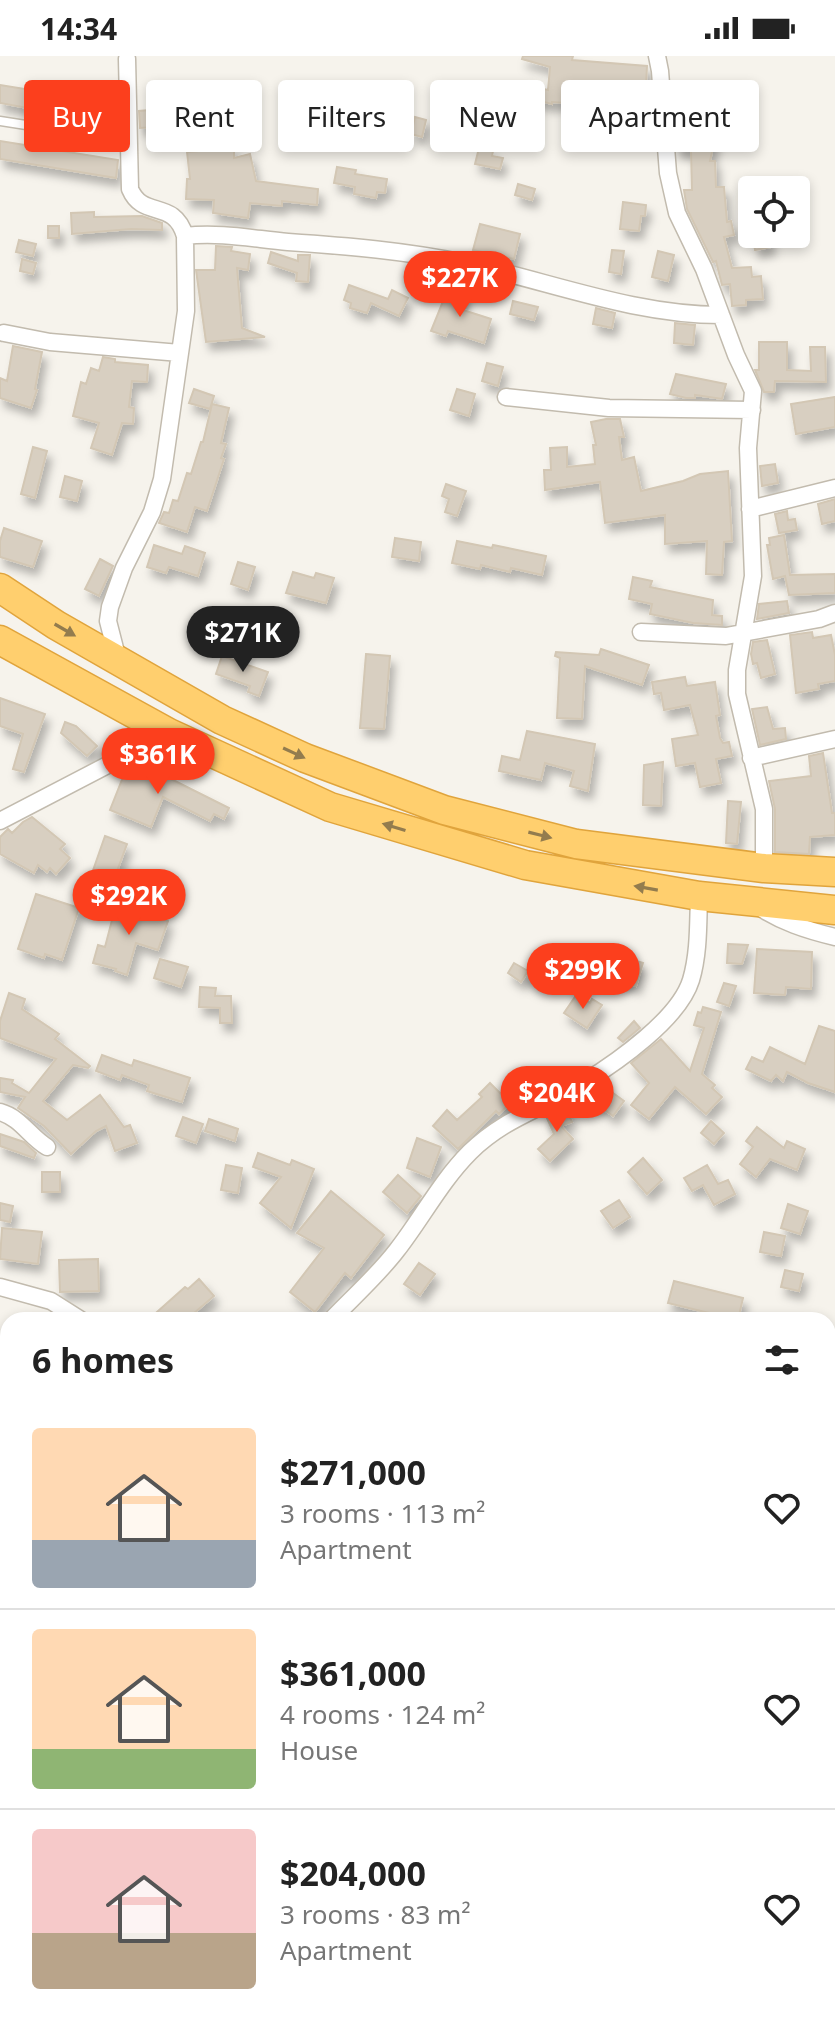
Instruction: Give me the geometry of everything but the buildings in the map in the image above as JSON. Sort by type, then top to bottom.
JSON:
[{"type":"highway","points":[[0,588],[56,625],[222,720],[305,758],[444,810],[576,844],[764,868],[835,872]]},
{"type":"highway","points":[[0,640],[169,733],[330,807],[525,865],[699,896],[835,910]]},
{"type":"street","points":[[657,56],[666,152],[677,213],[704,269],[751,385],[748,448],[753,576],[737,670],[737,694],[764,809],[764,868]]},
{"type":"street","points":[[127,59],[128,80]]},
{"type":"street","points":[[118,660],[108,621],[110,607],[124,568],[152,512],[162,479],[186,311],[185,236],[174,215],[143,205],[132,195],[129,152]]},
{"type":"street","points":[[185,236],[237,236],[378,248],[465,264],[600,298],[694,315],[721,315]]},
{"type":"street","points":[[4,333],[50,342],[180,353]]},
{"type":"street","points":[[506,397],[609,408],[752,410]]},
{"type":"street","points":[[750,509],[835,488]]},
{"type":"street","points":[[641,632],[715,636],[744,633],[835,613]]},
{"type":"street","points":[[0,821],[169,733]]},
{"type":"street","points":[[751,758],[835,739]]},
{"type":"street","points":[[339,1312],[396,1251],[456,1166],[483,1140],[520,1114],[583,1083],[659,1027],[690,982],[695,959],[699,896]]},
{"type":"street","points":[[752,903],[798,928],[835,937]]},
{"type":"street","points":[[0,1112],[15,1117],[47,1147]]},
{"type":"street","points":[[0,1287],[51,1301],[68,1312]]},
{"type":"lane","points":[[0,121],[24,125]]}]
